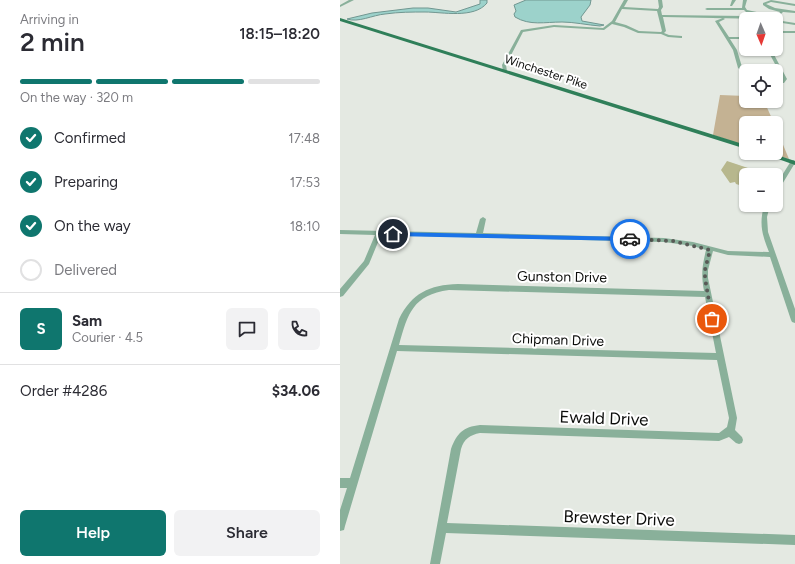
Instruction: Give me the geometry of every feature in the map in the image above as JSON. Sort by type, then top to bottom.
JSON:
[{"type":"main road","name":"Winchester Pike","points":[[340,19],[495,68],[504,68],[739,145]]},
{"type":"main road","points":[[783,159],[794,163]]},
{"type":"street","points":[[340,6],[352,0]]},
{"type":"street","points":[[504,68],[520,33],[523,31],[554,26],[601,30],[612,23],[626,0]]},
{"type":"street","points":[[660,0],[661,7],[659,10],[664,31],[662,33]]},
{"type":"street","points":[[731,5],[734,0]]},
{"type":"street","points":[[744,7],[745,0]]},
{"type":"street","points":[[794,4],[771,1],[764,4],[769,7],[795,12]]},
{"type":"street","points":[[709,14],[706,5],[731,5],[744,7],[746,11],[750,12]]},
{"type":"street","points":[[707,9],[744,7]]},
{"type":"street","points":[[621,8],[659,10]]},
{"type":"street","points":[[661,16],[739,17]]},
{"type":"street","points":[[739,19],[717,20],[735,50],[739,64]]},
{"type":"street","points":[[783,21],[795,24]]},
{"type":"street","points":[[612,23],[625,26],[638,32],[662,33],[668,36],[681,37]]},
{"type":"street","points":[[783,32],[795,32]]},
{"type":"street","points":[[727,38],[739,38]]},
{"type":"street","points":[[783,180],[794,163]]},
{"type":"street","points":[[765,212],[764,224],[772,255],[792,301],[795,320]]},
{"type":"street","points":[[479,236],[483,219]]},
{"type":"street","points":[[340,232],[664,240],[682,242],[710,250],[728,253],[772,255]]},
{"type":"street","points":[[340,294],[343,285],[366,262],[379,233]]},
{"type":"street","points":[[710,250],[705,270],[707,294],[733,418],[733,425],[730,431],[739,440]]},
{"type":"street","name":"Gunston Drive","points":[[395,348],[406,313],[418,298],[432,290],[448,287],[707,294]]},
{"type":"street","points":[[340,526],[395,348]]},
{"type":"street","name":"Chipman Drive","points":[[395,348],[720,357]]},
{"type":"street","name":"Ewald Drive","points":[[441,528],[456,449],[462,432],[480,429],[719,436],[726,435],[730,431]]},
{"type":"street","points":[[340,483],[353,483]]},
{"type":"street","points":[[435,564],[441,528]]},
{"type":"street","name":"Brewster Drive","points":[[441,528],[795,540]]},
{"type":"shaded area","points":[[720,95],[739,96],[739,108],[767,108],[771,116],[739,116],[739,144],[713,135]]},
{"type":"shaded area","points":[[783,145],[789,159],[783,157]]},
{"type":"water","points":[[480,0],[487,0],[487,3],[481,8],[466,13],[400,12],[356,20],[347,19],[372,13],[413,8],[428,8],[456,12],[480,4]]},
{"type":"water","points":[[526,0],[591,0],[590,5],[581,17],[582,21],[604,25],[600,26],[567,22],[526,22],[515,17],[514,14],[516,11],[514,5]]},
{"type":"building","points":[[727,161],[748,168],[739,168],[739,185],[735,182],[730,183],[721,170]]},
{"type":"way so far","points":[[630,239],[682,242],[710,250],[705,270],[705,278],[712,319]]},
{"type":"route","points":[[393,234],[630,239]]}]
